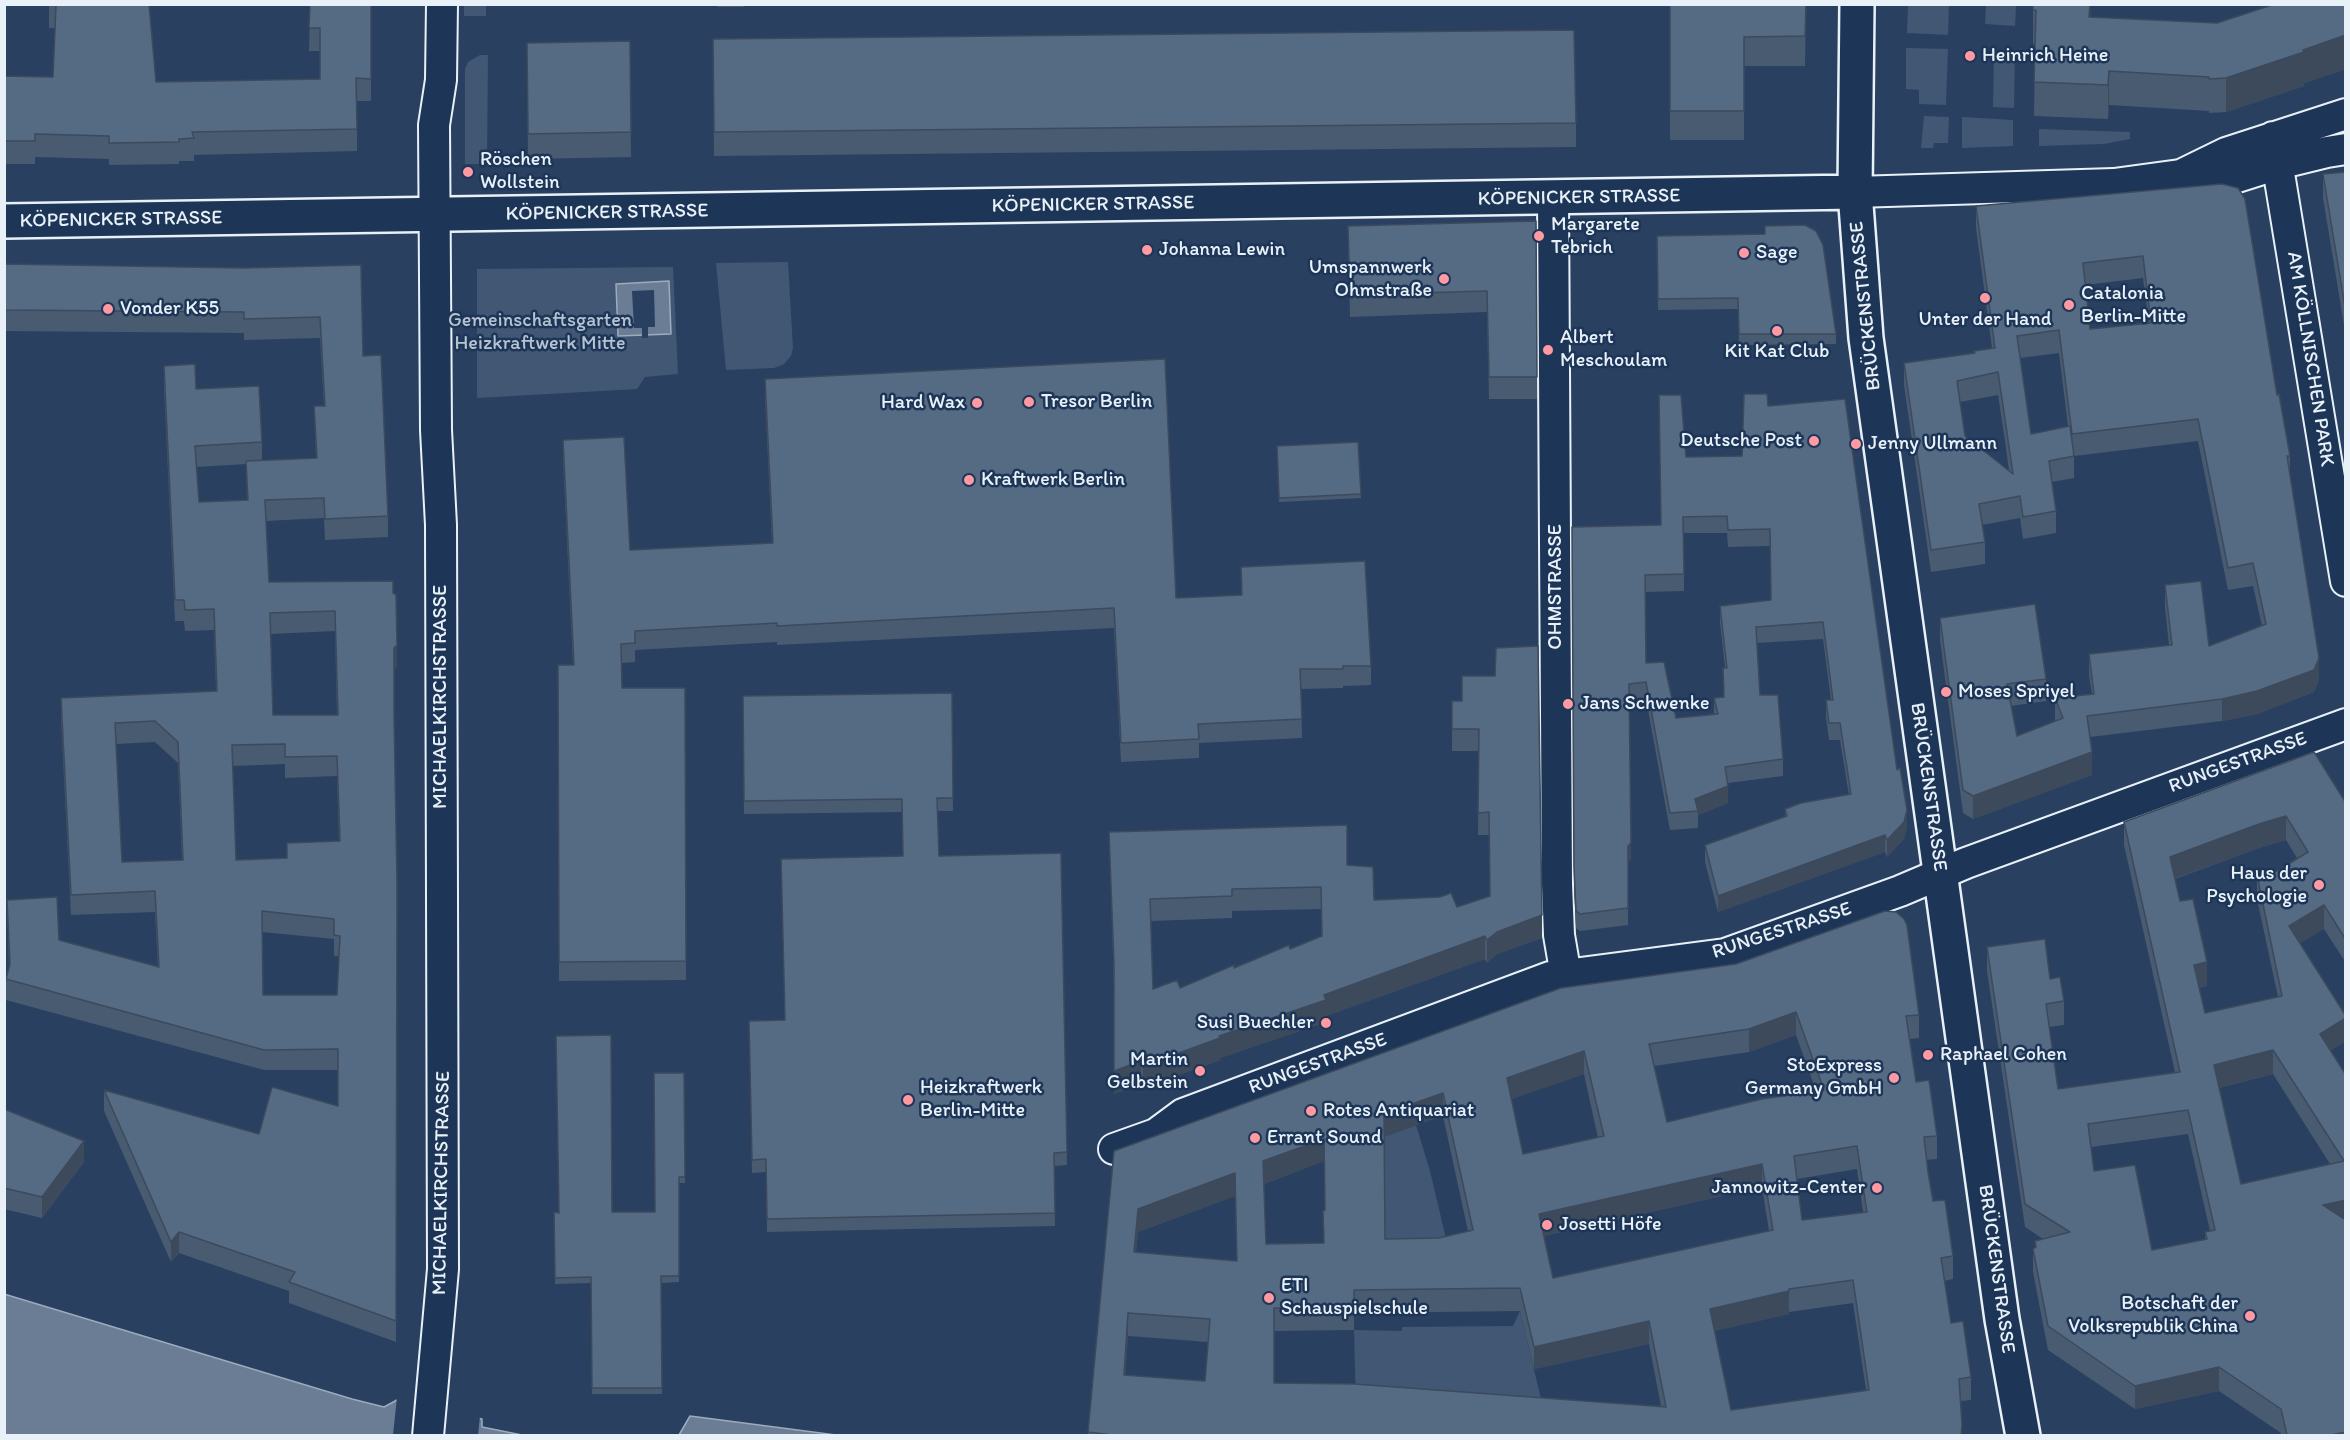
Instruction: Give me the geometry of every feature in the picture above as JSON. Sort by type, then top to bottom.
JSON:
[{"type":"main road","name":"BRÜCKENSTRASSE","points":[[1857,4],[1855,192],[1866,338],[2004,1332],[2024,1436]]},
{"type":"main road","name":"KÖPENICKER STRASSE","points":[[4,221],[1855,192]]},
{"type":"main road","name":"BRÜCKENSTRASSE","points":[[2013,1381],[2042,1436]]},
{"type":"street","name":"MICHAELKIRCHSTRASSE","points":[[428,1436],[443,1269],[441,525],[436,430],[434,215],[434,126],[441,80],[442,4]]},
{"type":"street","name":"KÖPENICKER STRASSE","points":[[1855,192],[2114,184],[2180,175],[2234,178],[2276,151],[2346,114]]},
{"type":"street","name":"KÖPENICKER STRASSE","points":[[2276,151],[2327,152],[2346,149]]},
{"type":"street","name":"AM KÖLLNISCHEN PARK","points":[[2276,151],[2346,581]]},
{"type":"street","name":"OHMSTRASSE","points":[[1553,198],[1557,884],[1559,935],[1566,976]]},
{"type":"street","name":"RUNGESTRASSE","points":[[1114,1149],[1156,1134],[1183,1114],[1550,977],[1725,954],[2346,724]]},
{"type":"green space","points":[[464,5],[486,5],[486,16],[464,16]]},
{"type":"green space","points":[[1908,5],[1949,5],[1948,35],[1907,33]]},
{"type":"green space","points":[[1986,5],[2016,5],[2015,26],[1985,24]]},
{"type":"green space","points":[[1906,48],[1948,49],[1946,105],[1919,104],[1919,90],[1906,89]]},
{"type":"green space","points":[[1994,51],[2015,52],[2014,108],[1993,107]]},
{"type":"green space","points":[[480,55],[488,55],[487,164],[465,164],[465,69],[468,62]]},
{"type":"green space","points":[[1924,116],[1949,117],[1948,143],[1934,143],[1933,148],[1921,148]]},
{"type":"green space","points":[[1962,117],[2013,120],[2013,146],[1962,148]]},
{"type":"green space","points":[[2039,129],[2130,132],[2130,139],[2104,144],[2039,146]]},
{"type":"green space","points":[[788,262],[793,348],[791,356],[784,364],[774,368],[726,370],[716,263]]},
{"type":"green space","name":"Gemeinschaftsgarten Heizkraftwerk Mitte","points":[[673,267],[678,374],[645,377],[637,389],[477,398],[477,269]]},
{"type":"green space","points":[[1416,1125],[1430,1171],[1448,1247],[1385,1261],[1380,1138]]},
{"type":"green space","points":[[1520,1311],[1546,1420],[1356,1407],[1354,1330],[1402,1331],[1402,1327],[1513,1326]]},
{"type":"shaded area","points":[[669,281],[671,334],[618,336],[616,284]]},
{"type":"shaded area","points":[[4,1294],[352,1399],[384,1407],[397,1400],[482,1419],[482,1427],[522,1435],[5,1435]]},
{"type":"shaded area","points":[[690,1416],[836,1435],[679,1435]]},
{"type":"pier","points":[[654,290],[655,327],[648,327],[648,338],[642,338],[642,328],[634,328],[632,291]]},
{"type":"pier","points":[[397,1397],[480,1416],[478,1436],[393,1435]]},
{"type":"building","points":[[49,4],[149,4],[156,82],[320,79],[320,28],[309,28],[310,4],[371,4],[371,79],[356,78],[357,129],[192,132],[194,138],[179,139],[179,142],[109,143],[109,136],[35,134],[35,141],[4,141],[4,76],[53,77],[56,5]]},
{"type":"building","points":[[1670,4],[1806,4],[1805,36],[1744,37],[1744,111],[1670,111]]},
{"type":"building","points":[[2033,4],[2090,4],[2089,17],[2217,23],[2275,4],[2346,4],[2346,35],[2303,50],[2304,52],[2226,78],[2209,79],[2209,77],[2109,71],[2108,85],[2034,82],[2036,10],[2033,10]]},
{"type":"building","points":[[1574,30],[1576,123],[714,132],[713,39]]},
{"type":"building","points":[[630,41],[631,132],[528,134],[527,43]]},
{"type":"building","points":[[2346,172],[2346,313],[2323,174]]},
{"type":"building","points":[[2222,184],[2238,188],[2245,199],[2277,395],[2279,394],[2290,456],[2287,456],[2319,658],[2314,670],[2257,691],[2222,699],[2087,716],[2092,752],[1973,796],[1963,790],[1940,618],[2035,604],[2046,679],[2007,684],[2017,736],[2063,718],[2055,698],[2094,694],[2089,654],[2172,645],[2165,585],[2201,581],[2209,646],[2266,624],[2253,563],[2228,568],[2198,419],[2072,434],[2059,330],[2017,336],[2031,434],[2070,426],[2074,456],[2049,461],[2056,511],[2023,517],[2020,496],[1979,504],[1985,542],[1931,550],[1904,363],[1995,348],[1976,206]],"holes":[[[2143,256],[2151,323],[2090,329],[2083,263]],[[1998,372],[2005,419],[2013,474],[1965,436],[1957,381]]]},
{"type":"building","points":[[1536,221],[1537,377],[1489,377],[1487,291],[1350,295],[1348,226]]},
{"type":"building","points":[[1805,225],[1816,231],[1823,245],[1836,334],[1739,334],[1738,298],[1658,299],[1657,236],[1765,234],[1765,226]]},
{"type":"building","points":[[4,264],[243,268],[361,265],[363,356],[381,355],[388,516],[325,519],[324,498],[265,500],[269,582],[393,581],[393,593],[396,595],[397,645],[394,648],[394,714],[397,884],[396,1321],[289,1282],[295,1272],[179,1232],[171,1242],[104,1090],[259,1134],[272,1087],[338,1106],[338,1049],[264,1050],[6,979],[10,964],[7,900],[57,897],[59,940],[159,967],[155,891],[71,895],[61,698],[217,691],[214,609],[185,610],[184,600],[175,600],[164,366],[195,364],[196,389],[259,386],[262,442],[195,446],[199,502],[248,500],[246,461],[317,458],[314,406],[325,406],[320,317],[244,319],[244,312],[4,310]],"holes":[[[335,611],[338,715],[273,715],[270,613]],[[155,721],[178,742],[183,860],[122,862],[115,723]],[[285,744],[285,757],[337,756],[340,841],[287,843],[287,858],[236,860],[232,745]],[[262,911],[334,919],[334,935],[340,936],[337,995],[263,995]]]},
{"type":"building","points":[[1165,359],[1176,598],[1242,595],[1241,567],[1365,561],[1371,666],[1343,666],[1343,669],[1300,669],[1302,719],[1198,724],[1199,739],[1121,743],[1114,608],[777,626],[777,623],[635,631],[635,643],[621,644],[622,688],[685,688],[686,961],[559,962],[558,665],[574,665],[563,440],[624,437],[630,550],[773,543],[765,379]]},
{"type":"building","points":[[1744,394],[1767,394],[1768,406],[1845,399],[1897,770],[1900,768],[1907,810],[1904,822],[1887,840],[1885,835],[1718,896],[1705,845],[1787,816],[1785,809],[1801,803],[1851,794],[1840,723],[1829,723],[1826,700],[1833,700],[1823,622],[1756,627],[1760,695],[1778,695],[1783,759],[1725,767],[1728,786],[1695,799],[1698,811],[1670,813],[1646,682],[1629,684],[1631,843],[1628,846],[1628,908],[1580,914],[1576,911],[1574,867],[1572,527],[1661,525],[1659,395],[1681,395],[1686,457],[1742,456]],"holes":[[[1727,516],[1728,530],[1770,529],[1771,600],[1720,606],[1727,668],[1723,668],[1724,697],[1714,698],[1718,714],[1676,718],[1664,662],[1646,663],[1645,575],[1684,574],[1683,517]]]},
{"type":"building","points":[[1358,442],[1361,494],[1279,498],[1277,446]]},
{"type":"building","points":[[1538,646],[1542,915],[1497,932],[1487,940],[1485,936],[1324,995],[1326,1000],[1219,1036],[1220,1038],[1143,1066],[1141,1061],[1114,1071],[1114,965],[1109,832],[1347,825],[1347,865],[1373,867],[1374,900],[1440,897],[1451,893],[1457,907],[1490,896],[1489,812],[1478,813],[1479,729],[1452,729],[1452,701],[1462,701],[1462,676],[1495,676],[1496,648]],"holes":[[[1321,887],[1322,936],[1290,949],[1289,945],[1234,968],[1234,965],[1180,988],[1177,980],[1153,989],[1150,899],[1232,896],[1232,889]]]},
{"type":"building","name":"Heizkraftwerk Berlin-Mitte","points":[[952,693],[953,798],[937,798],[939,856],[1061,853],[1067,1152],[1054,1153],[1055,1213],[767,1219],[766,1159],[752,1160],[749,1021],[785,1020],[781,859],[903,856],[902,799],[744,801],[743,696]]},
{"type":"building","points":[[2314,752],[2346,803],[2346,940],[2324,905],[2289,926],[2346,1016],[2320,1034],[2346,1075],[2346,1200],[2323,1205],[2346,1220],[2346,1432],[2326,1436],[2288,1436],[2281,1409],[2219,1367],[2135,1386],[2048,1326],[2033,1249],[2036,1247],[2035,1241],[2070,1232],[2025,1204],[1987,947],[2045,939],[2050,979],[2060,977],[2064,1001],[2046,1004],[2058,1089],[2180,1072],[2124,822]],"holes":[[[2286,816],[2308,852],[2277,871],[2257,875],[2282,996],[2205,1013],[2194,965],[2207,962],[2193,899],[2180,901],[2170,857]],[[2273,1050],[2344,1161],[2241,1184],[2214,1065]],[[2188,1110],[2215,1230],[2205,1232],[2207,1239],[2152,1250],[2135,1165],[2094,1171],[2088,1124]]]},
{"type":"building","points":[[1885,911],[1896,912],[1907,925],[1919,1015],[1906,1016],[1916,1082],[1929,1080],[1937,1136],[1924,1137],[1928,1172],[1933,1201],[1945,1200],[1953,1256],[1941,1258],[1951,1323],[1963,1321],[1971,1377],[1959,1379],[1961,1436],[1121,1436],[1088,1432],[1114,1151],[1561,988],[1736,964]],"holes":[[[1796,1012],[1824,1090],[1762,1099],[1667,1122],[1649,1044],[1749,1029]],[[1584,1051],[1604,1136],[1523,1154],[1507,1078]],[[1443,1093],[1473,1230],[1439,1238],[1385,1239],[1384,1114]],[[1324,1139],[1324,1243],[1266,1244],[1263,1161]],[[1857,1146],[1867,1212],[1802,1220],[1794,1156]],[[1762,1164],[1773,1230],[1553,1278],[1539,1214]],[[1235,1173],[1237,1261],[1134,1252],[1138,1209]],[[1853,1280],[1869,1390],[1731,1410],[1710,1309],[1789,1291],[1789,1289]],[[1520,1288],[1534,1347],[1649,1321],[1666,1407],[1355,1384],[1274,1383],[1274,1308],[1354,1307],[1354,1290]],[[1128,1313],[1210,1319],[1205,1381],[1124,1375]]]},
{"type":"building","points":[[611,1035],[612,1212],[655,1212],[654,1073],[684,1073],[685,1177],[679,1177],[679,1276],[661,1276],[662,1388],[592,1388],[591,1277],[555,1278],[554,1212],[559,1213],[556,1036]]},
{"type":"building","points":[[4,1109],[84,1141],[42,1197],[4,1188]]},
{"type":"place","name":"Heinrich Heine","points":[[1970,56]]},
{"type":"place","name":"Röschen Wollstein","points":[[468,172]]},
{"type":"place","name":"Margarete Tebrich","points":[[1539,236]]},
{"type":"place","name":"Johanna Lewin","points":[[1147,250]]},
{"type":"place","name":"Sage","points":[[1744,253]]},
{"type":"place","name":"Umspannwerk Ohmstraße","points":[[1444,279]]},
{"type":"place","name":"Unter der Hand","points":[[1985,298]]},
{"type":"place","name":"Catalonia Berlin-Mitte","points":[[2069,305]]},
{"type":"place","name":"Vonder K55","points":[[108,309]]},
{"type":"place","name":"Kit Kat Club","points":[[1777,331]]},
{"type":"place","name":"Albert Meschoulam","points":[[1548,350]]},
{"type":"place","name":"Tresor Berlin","points":[[1029,402]]},
{"type":"place","name":"Hard Wax","points":[[977,403]]},
{"type":"place","name":"Deutsche Post","points":[[1814,441]]},
{"type":"place","name":"Jenny Ullmann","points":[[1856,444]]},
{"type":"place","name":"Kraftwerk Berlin","points":[[969,480]]},
{"type":"place","name":"Moses Spriyel","points":[[1946,692]]},
{"type":"place","name":"Jans Schwenke","points":[[1568,704]]},
{"type":"place","name":"Haus der Psychologie","points":[[2319,885]]},
{"type":"place","name":"Susi Buechler","points":[[1326,1023]]},
{"type":"place","name":"Raphael Cohen","points":[[1928,1055]]},
{"type":"place","name":"Martin Gelbstein","points":[[1200,1071]]},
{"type":"place","name":"StoExpress Germany GmbH","points":[[1894,1078]]},
{"type":"place","name":"Heizkraftwerk Berlin-Mitte","points":[[908,1100]]},
{"type":"place","name":"Rotes Antiquariat","points":[[1311,1111]]},
{"type":"place","name":"Errant Sound","points":[[1255,1138]]},
{"type":"place","name":"Jannowitz-Center","points":[[1877,1188]]},
{"type":"place","name":"Josetti Höfe","points":[[1547,1225]]},
{"type":"place","name":"ETI Schauspielschule","points":[[1269,1298]]},
{"type":"place","name":"Botschaft der Volksrepublik China","points":[[2250,1316]]}]
